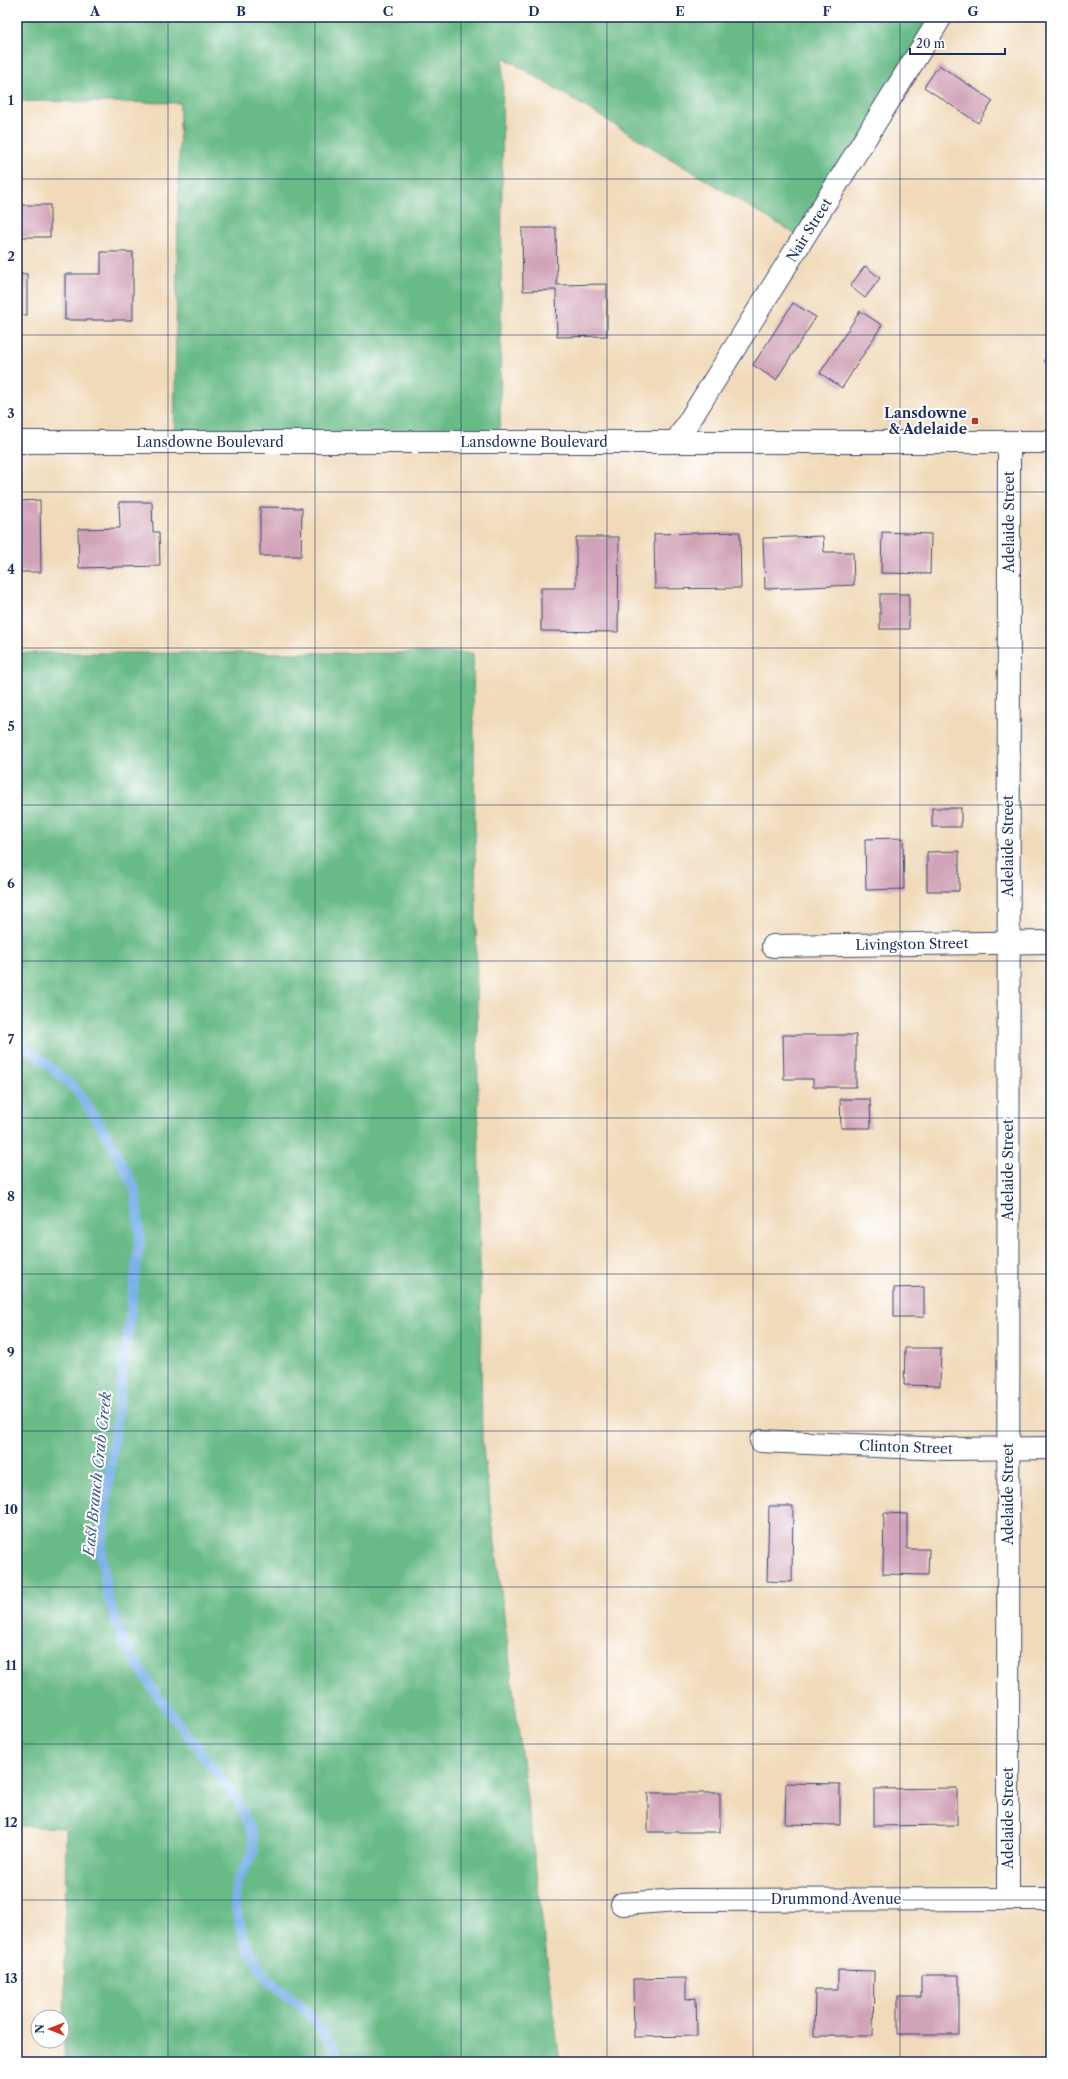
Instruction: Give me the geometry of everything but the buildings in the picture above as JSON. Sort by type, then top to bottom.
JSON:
[{"type":"street","name":"Nair Street","points":[[676,442],[941,17]]},
{"type":"street","name":"Lansdowne Boulevard","points":[[17,442],[1051,442]]},
{"type":"street","name":"Adelaide Street","points":[[1008,1898],[1009,442]]},
{"type":"street","name":"Livingston Street","points":[[773,946],[1051,942]]},
{"type":"street","name":"Clinton Street","points":[[761,1441],[945,1449],[1051,1448]]},
{"type":"street","name":"Drummond Avenue","points":[[622,1904],[679,1900],[1051,1899]]},
{"type":"green space","points":[[17,17],[941,17],[803,239],[503,57],[500,442],[174,442],[180,103],[17,101]]},
{"type":"green space","points":[[17,653],[473,653],[482,1440],[560,2062],[64,2062],[64,2049],[70,2049],[70,2009],[64,2009],[66,1828],[17,1826]]},
{"type":"waterway","name":"East Branch Crab Creek","points":[[17,1043],[29,1049],[76,1089],[107,1136],[135,1188],[140,1238],[107,1494],[101,1554],[107,1594],[122,1639],[156,1694],[238,1801],[253,1836],[253,1853],[236,1883],[235,1904],[245,1944],[266,1978],[306,2011],[332,2044],[342,2062]]},
{"type":"place","name":"Lansdowne & Adelaide","points":[[975,421]]}]
